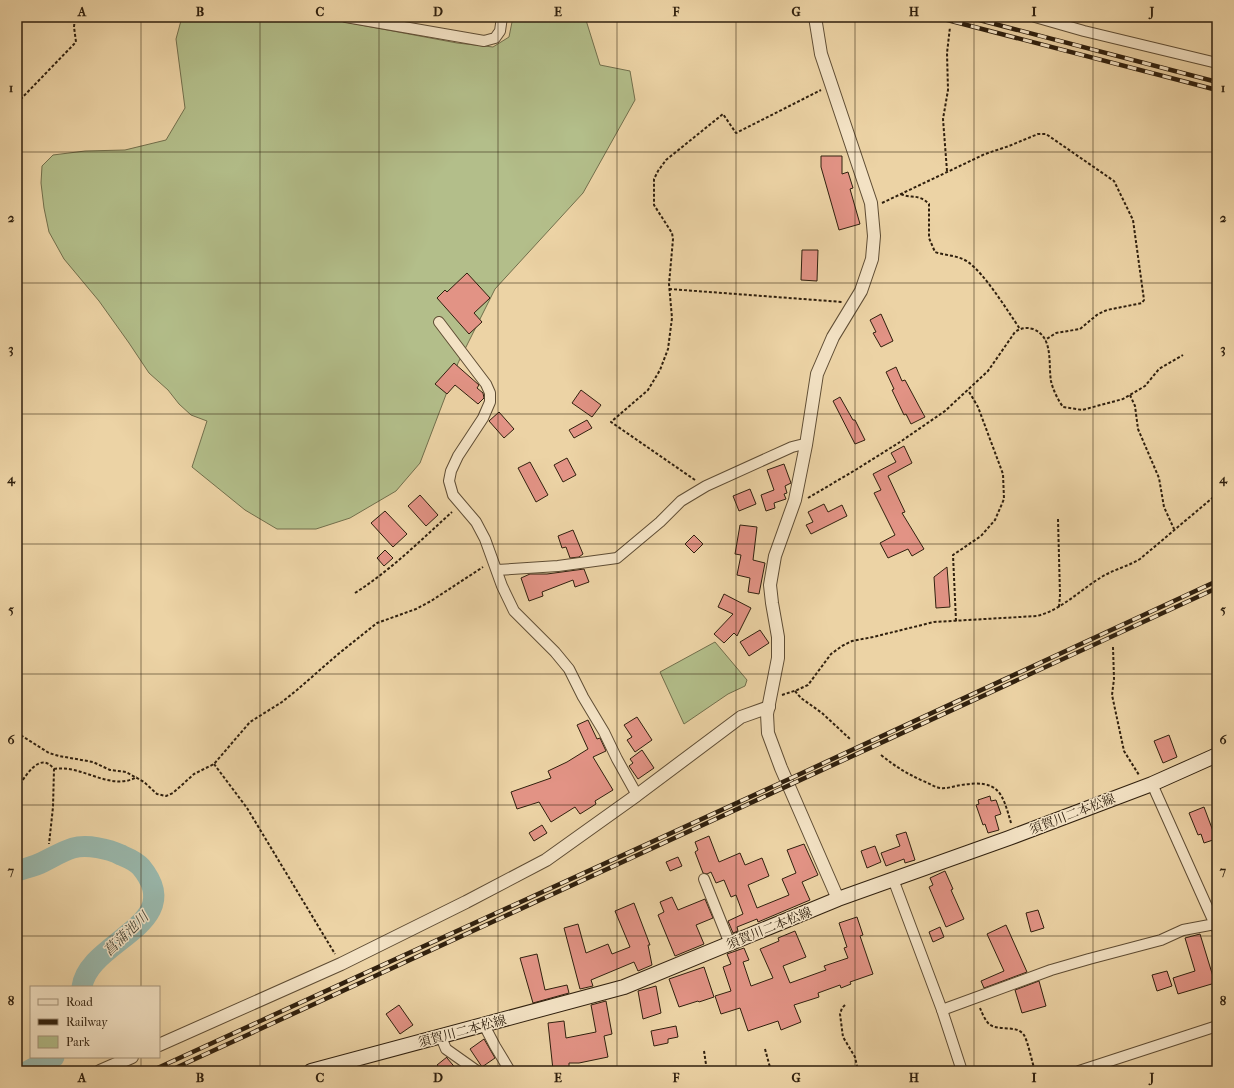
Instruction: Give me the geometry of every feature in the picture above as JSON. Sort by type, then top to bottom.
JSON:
[{"type":"main road","name":"須賀川二本松線","points":[[311,1071],[624,987],[838,899],[1015,836],[1149,785],[1217,756]]},
{"type":"street","points":[[346,17],[484,41],[495,38],[500,31],[502,17]]},
{"type":"street","points":[[815,17],[821,54],[871,208],[874,236],[872,259],[862,291],[833,337],[817,374],[806,445],[794,503],[775,556],[772,569],[770,585],[778,637],[778,658],[767,723],[768,733],[781,768],[838,899]]},
{"type":"street","points":[[1035,17],[1084,31],[1217,63]]},
{"type":"street","points":[[438,322],[486,384],[490,393],[490,402],[483,418],[458,456],[451,471],[449,481],[453,495],[476,522],[485,539],[502,586],[514,611],[555,652],[569,669],[637,795]]},
{"type":"street","points":[[497,570],[558,566],[617,558],[660,522],[681,501],[702,489],[792,447],[806,445]]},
{"type":"street","points":[[160,1045],[341,964],[466,902],[546,860],[637,795],[740,716],[770,702]]},
{"type":"street","points":[[942,1010],[1051,970],[1161,940],[1183,930],[1216,927],[1149,785]]},
{"type":"street","points":[[893,879],[942,1010],[962,1071]]},
{"type":"street","points":[[704,880],[730,944]]},
{"type":"street","points":[[484,1025],[510,1071]]},
{"type":"street","points":[[1079,1071],[1217,1026]]},
{"type":"street","points":[[441,1037],[446,1049],[477,1071]]},
{"type":"street","points":[[100,1071],[130,1058]]},
{"type":"path","points":[[17,104],[76,42],[74,27],[75,17]]},
{"type":"path","points":[[947,172],[943,119],[948,90],[947,53],[950,27]]},
{"type":"path","points":[[702,489],[696,480],[611,422],[648,390],[660,370],[668,349],[672,318],[669,288],[673,239],[672,233],[654,205],[654,179],[666,160],[723,114],[736,133],[831,85]]},
{"type":"path","points":[[871,208],[985,154],[1038,134],[1046,134],[1114,181],[1133,220],[1144,300],[1142,303],[1107,310],[1098,314],[1080,329],[1056,333],[1045,340]]},
{"type":"path","points":[[901,194],[913,195],[924,199],[929,204],[929,238],[935,252],[957,257],[968,262],[978,271],[1020,329]]},
{"type":"path","points":[[669,288],[846,302],[853,305]]},
{"type":"path","points":[[794,503],[804,500],[857,470],[945,410],[988,371],[1015,332],[1020,329],[1026,328],[1036,331],[1040,333],[1045,340],[1050,355],[1052,383],[1063,407],[1082,410],[1123,399],[1145,386],[1160,369],[1184,355]]},
{"type":"path","points":[[956,621],[953,555],[981,536],[995,520],[1004,499],[1003,474],[978,407],[968,390]]},
{"type":"path","points":[[1130,395],[1135,406],[1138,429],[1159,478],[1164,507],[1174,529]]},
{"type":"path","points":[[770,702],[795,692],[808,684],[831,654],[852,641],[873,638],[934,622],[1037,616],[1053,611],[1101,577],[1130,565],[1140,559],[1217,494]]},
{"type":"path","points":[[355,593],[402,559],[461,504]]},
{"type":"path","points":[[1058,519],[1059,607]]},
{"type":"path","points":[[17,732],[54,754],[93,762],[110,770],[126,772],[144,782],[157,794],[166,796],[172,793],[194,774],[214,764],[250,722],[297,690],[377,623],[416,609],[431,601],[482,566],[497,570]]},
{"type":"path","points":[[1113,647],[1114,679],[1112,695],[1124,751],[1149,785]]},
{"type":"path","points":[[795,692],[822,713],[850,739]]},
{"type":"path","points":[[881,755],[899,769],[936,787],[947,788],[973,784],[992,786],[999,791],[1004,798],[1015,836]]},
{"type":"path","points":[[17,788],[31,768],[36,765],[44,763],[50,765],[54,769],[53,807],[49,844]]},
{"type":"path","points":[[214,764],[247,808],[341,964]]},
{"type":"path","points":[[54,769],[72,769],[93,777],[124,782],[136,777]]},
{"type":"path","points":[[975,998],[990,1025],[994,1027],[1017,1030],[1025,1037],[1035,1071]]},
{"type":"path","points":[[845,1005],[840,1014],[843,1037],[855,1058],[858,1071]]},
{"type":"path","points":[[765,1049],[771,1071]]},
{"type":"path","points":[[704,1051],[707,1071]]},
{"type":"green space","points":[[182,17],[318,17],[457,43],[493,47],[509,37],[513,17],[585,17],[600,65],[630,71],[635,100],[583,193],[495,289],[458,363],[420,463],[396,491],[350,518],[316,529],[277,529],[245,510],[192,467],[207,421],[191,415],[179,404],[168,390],[149,373],[99,301],[64,259],[49,232],[41,183],[42,166],[53,155],[85,151],[125,150],[166,140],[185,108],[176,39]]},
{"type":"green space","points":[[715,642],[747,680],[745,686],[728,694],[684,724],[660,672]]},
{"type":"building","points":[[821,156],[842,156],[842,174],[848,172],[853,188],[850,189],[860,224],[839,230],[821,167]]},
{"type":"building","points":[[802,250],[818,250],[817,281],[801,280]]},
{"type":"building","points":[[467,273],[490,298],[474,313],[482,322],[469,334],[437,298],[445,290],[447,292]]},
{"type":"building","points":[[881,314],[893,341],[881,347],[873,333],[876,332],[870,320]]},
{"type":"building","points":[[454,363],[479,385],[477,388],[483,393],[484,398],[478,404],[455,385],[447,394],[435,384]]},
{"type":"building","points":[[896,367],[902,381],[905,380],[925,417],[911,424],[906,414],[904,415],[892,390],[894,389],[886,372]]},
{"type":"building","points":[[581,390],[601,405],[592,417],[572,403]]},
{"type":"building","points":[[840,397],[853,420],[855,420],[865,440],[855,444],[833,401]]},
{"type":"building","points":[[499,412],[514,429],[504,438],[489,421]]},
{"type":"building","points":[[587,420],[592,428],[574,438],[569,430]]},
{"type":"building","points":[[904,446],[912,463],[888,476],[905,512],[902,513],[924,549],[912,556],[908,549],[888,558],[880,543],[895,535],[874,493],[881,490],[873,474],[896,462],[891,453]]},
{"type":"building","points":[[567,458],[576,475],[563,482],[554,465]]},
{"type":"building","points":[[530,462],[548,495],[536,502],[518,468]]},
{"type":"building","points":[[784,464],[791,483],[785,486],[787,493],[784,494],[786,499],[774,503],[775,508],[766,511],[761,495],[774,490],[767,470]]},
{"type":"building","points":[[750,489],[756,504],[739,511],[733,496]]},
{"type":"building","points":[[420,495],[438,515],[426,526],[408,506]]},
{"type":"building","points":[[824,504],[828,512],[842,505],[847,516],[811,534],[806,525],[813,522],[808,512]]},
{"type":"building","points":[[385,511],[407,534],[393,547],[371,523]]},
{"type":"building","points":[[740,525],[757,527],[753,560],[765,563],[759,594],[748,592],[750,578],[737,575],[741,555],[735,554]]},
{"type":"building","points":[[573,530],[583,554],[579,557],[570,558],[566,547],[562,548],[558,536]]},
{"type":"building","points":[[694,535],[703,544],[694,553],[685,544]]},
{"type":"building","points":[[385,550],[393,558],[384,566],[377,558]]},
{"type":"building","points":[[947,567],[950,607],[936,608],[934,577]]},
{"type":"building","points":[[584,569],[589,582],[575,587],[573,580],[542,592],[543,596],[529,601],[521,578],[530,574],[547,574]]},
{"type":"building","points":[[724,594],[751,608],[737,636],[734,633],[724,643],[714,634],[733,614],[718,607]]},
{"type":"building","points":[[760,630],[769,643],[749,656],[740,642]]},
{"type":"building","points":[[637,717],[652,740],[635,752],[627,740],[632,737],[624,725]]},
{"type":"building","points":[[588,720],[597,739],[600,738],[606,751],[593,757],[613,790],[595,801],[596,804],[580,814],[575,807],[551,822],[539,802],[517,809],[511,792],[551,778],[548,771],[567,762],[588,749],[577,725]]},
{"type":"building","points":[[1169,735],[1177,757],[1163,763],[1154,741]]},
{"type":"building","points":[[642,750],[654,768],[638,779],[629,766],[633,763],[630,759]]},
{"type":"building","points":[[990,796],[991,801],[996,800],[1001,814],[995,816],[999,830],[988,833],[985,824],[983,825],[976,805],[979,804],[978,800]]},
{"type":"building","points":[[1204,807],[1216,839],[1204,843],[1201,834],[1198,835],[1189,813]]},
{"type":"building","points":[[542,825],[547,833],[534,841],[529,833]]},
{"type":"building","points":[[906,832],[915,860],[905,863],[904,859],[886,866],[881,853],[900,846],[896,835]]},
{"type":"building","points":[[709,836],[719,862],[740,853],[745,865],[762,858],[769,876],[748,885],[757,908],[789,895],[782,879],[796,873],[787,850],[804,844],[818,875],[802,882],[810,900],[758,922],[757,919],[737,927],[738,931],[733,933],[728,921],[743,914],[736,895],[731,897],[724,880],[716,883],[711,872],[707,874],[703,873],[695,852],[698,850],[695,842]]},
{"type":"building","points":[[875,846],[881,862],[867,868],[861,851]]},
{"type":"building","points":[[678,857],[682,866],[670,871],[666,862]]},
{"type":"building","points":[[945,871],[953,889],[951,890],[964,919],[946,927],[929,887],[933,885],[930,878]]},
{"type":"building","points":[[672,897],[678,910],[705,899],[713,918],[696,925],[704,944],[675,956],[658,915],[664,912],[660,902]]},
{"type":"building","points":[[634,903],[650,945],[648,945],[652,965],[638,971],[634,962],[591,980],[593,986],[580,989],[564,928],[578,924],[586,953],[608,944],[612,954],[630,947],[615,911]]},
{"type":"building","points":[[1038,910],[1044,928],[1031,932],[1026,913]]},
{"type":"building","points":[[857,917],[863,935],[860,936],[873,974],[850,982],[851,984],[841,988],[840,985],[818,993],[819,997],[794,1005],[801,1022],[781,1030],[778,1021],[748,1031],[740,1008],[721,1014],[715,996],[731,991],[723,967],[731,964],[727,954],[744,948],[749,960],[743,962],[751,986],[773,978],[760,949],[779,941],[778,938],[795,931],[806,957],[783,966],[790,983],[826,970],[824,966],[848,958],[844,948],[847,947],[839,923]]},
{"type":"building","points":[[1006,925],[1027,972],[984,988],[981,981],[1004,971],[987,934]]},
{"type":"building","points":[[940,927],[944,937],[933,942],[929,932]]},
{"type":"building","points":[[1200,934],[1215,983],[1178,994],[1173,978],[1195,971],[1185,938]]},
{"type":"building","points":[[537,954],[545,990],[567,985],[569,993],[533,1003],[520,958]]},
{"type":"building","points":[[704,967],[714,997],[679,1007],[669,979]]},
{"type":"building","points":[[1167,971],[1172,986],[1157,991],[1152,975]]},
{"type":"building","points":[[1039,981],[1046,1006],[1022,1013],[1015,990]]},
{"type":"building","points":[[656,986],[661,1013],[643,1019],[638,991]]},
{"type":"building","points":[[606,1001],[612,1034],[604,1036],[608,1057],[579,1063],[569,1063],[569,1068],[553,1070],[548,1023],[564,1021],[566,1038],[596,1032],[591,1005]]},
{"type":"building","points":[[399,1005],[413,1025],[400,1034],[386,1014]]},
{"type":"building","points":[[676,1026],[678,1037],[668,1039],[668,1043],[654,1046],[651,1031]]},
{"type":"building","points":[[484,1039],[495,1058],[482,1067],[470,1049]]},
{"type":"building","points":[[447,1057],[458,1071],[442,1071],[437,1065]]},
{"type":"waterway","name":"菖蒲池川","points":[[17,871],[40,863],[62,852],[79,847],[91,847],[110,851],[134,861],[141,867],[152,887],[153,904],[145,918],[132,931],[100,957],[88,971],[82,986]]},
{"type":"waterway","name":"菖蒲池川","points":[[28,1071],[52,1058]]},
{"type":"railway","points":[[936,17],[1217,90]]},
{"type":"railway","points":[[968,17],[1217,82]]},
{"type":"railway","points":[[151,1071],[787,780],[1217,581]]},
{"type":"railway","points":[[169,1071],[1217,588]]}]
